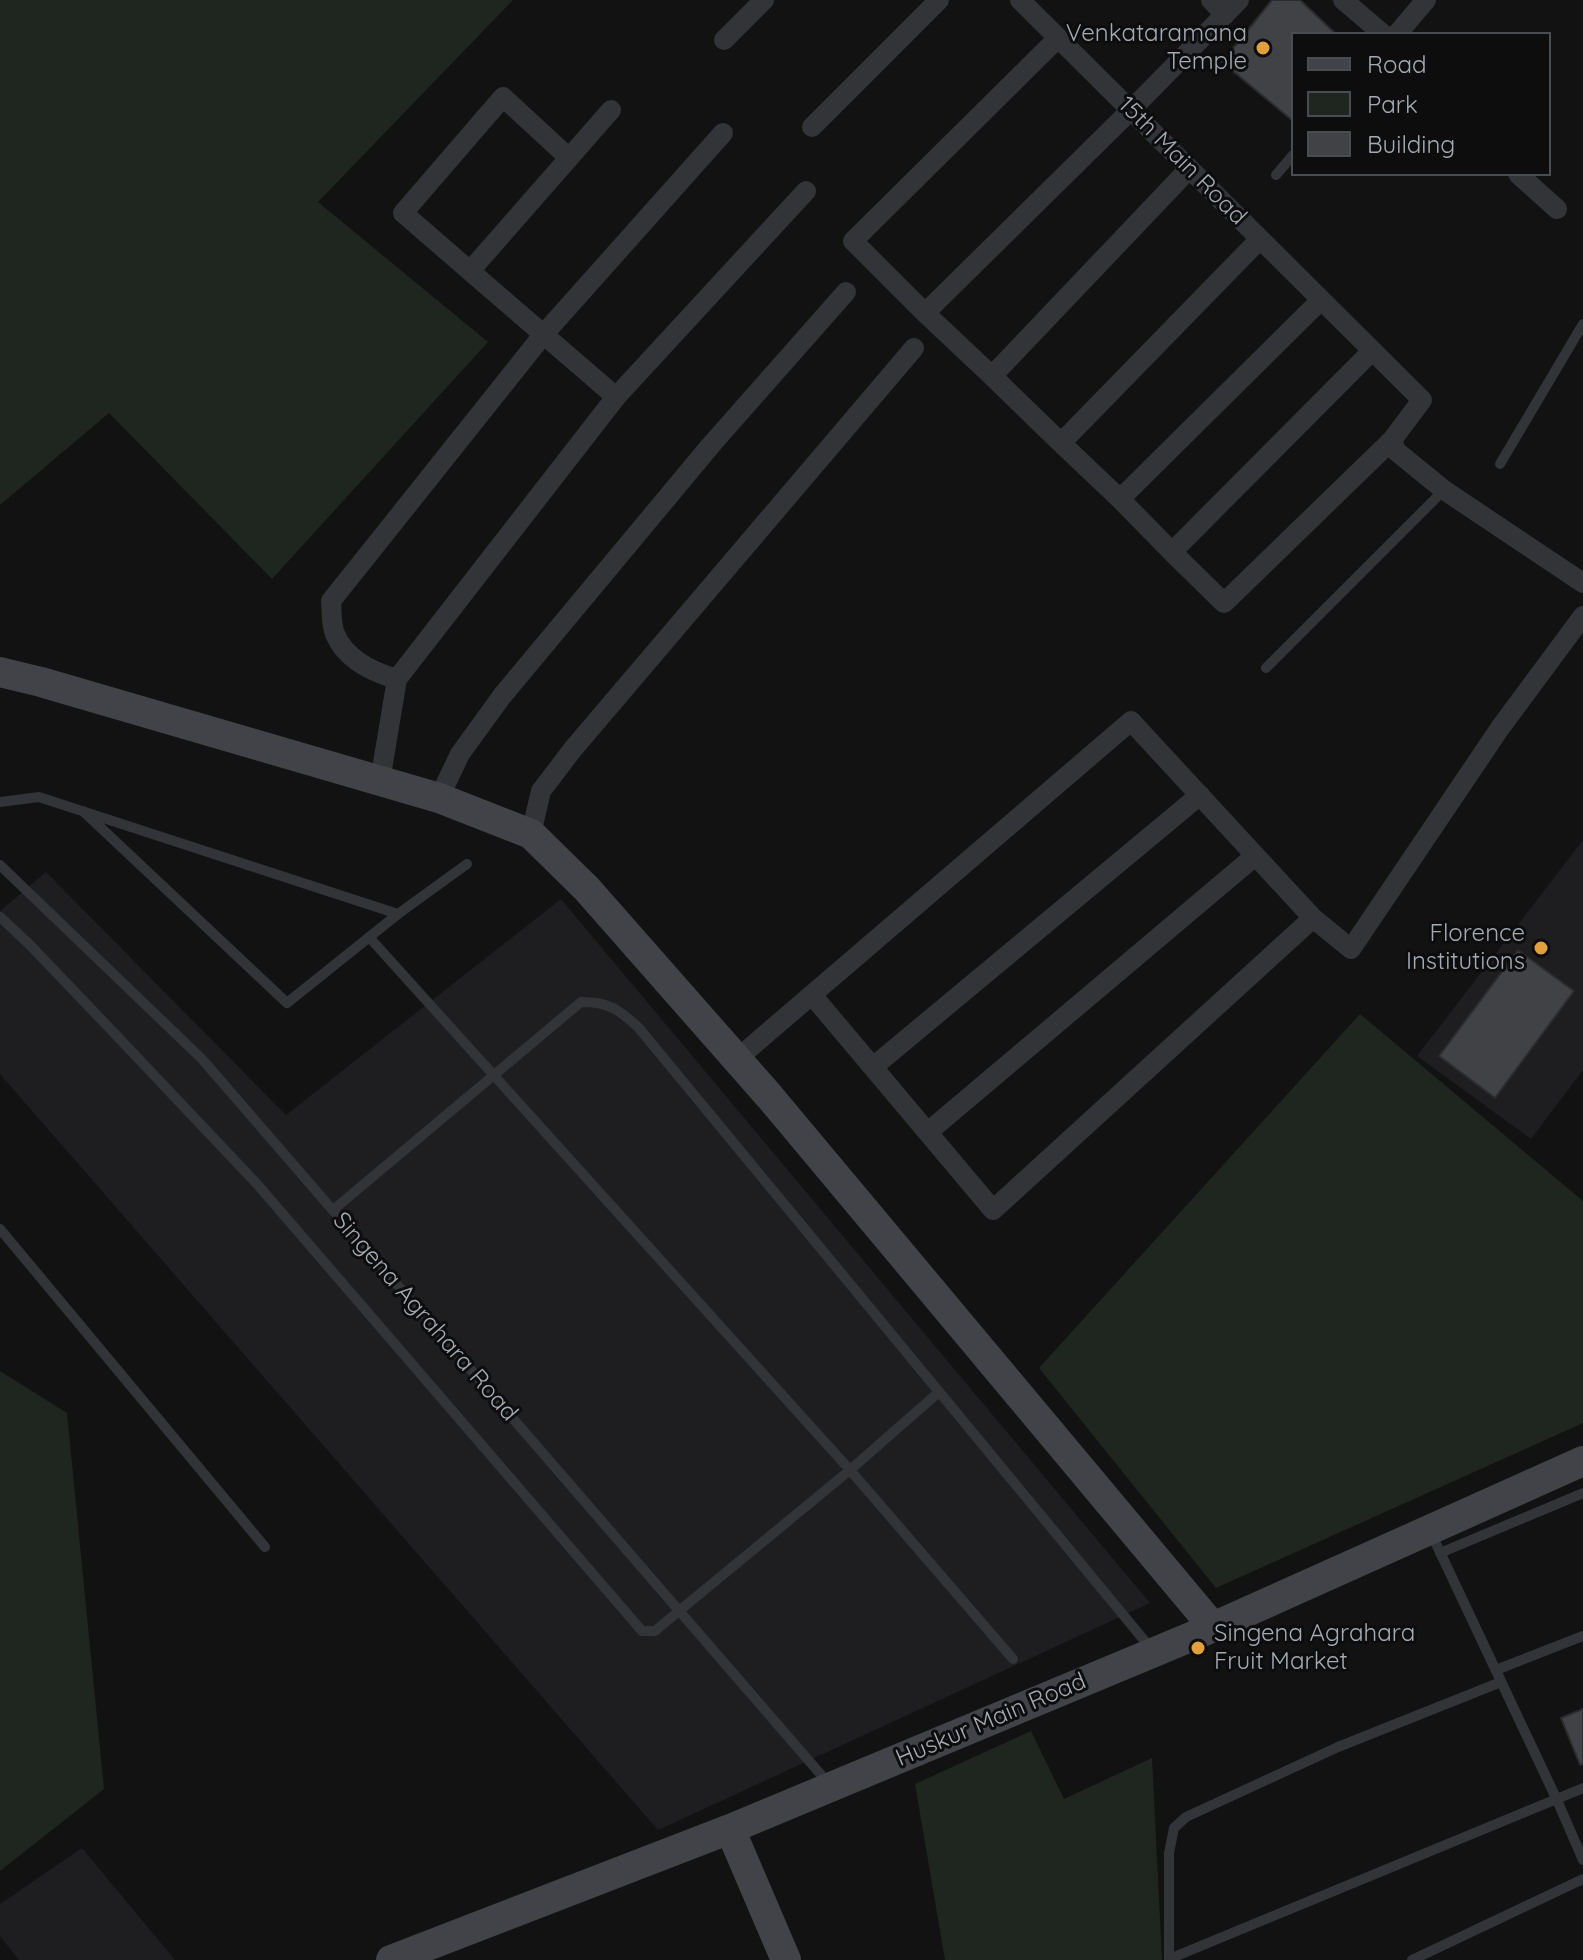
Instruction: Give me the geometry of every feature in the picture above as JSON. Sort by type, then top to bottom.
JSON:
[{"type":"street","points":[[724,40],[764,0]]},
{"type":"street","points":[[812,127],[939,0]]},
{"type":"street","name":"15th Main Road","points":[[1020,0],[1422,400],[1392,440]]},
{"type":"street","points":[[925,313],[1232,8],[1211,0]]},
{"type":"street","points":[[1343,0],[1381,32]]},
{"type":"street","points":[[1399,32],[1426,0]]},
{"type":"street","points":[[1058,38],[853,241],[1224,603],[1392,440],[1396,451],[1444,490],[1583,583]]},
{"type":"street","points":[[568,157],[503,97],[403,213],[616,397]]},
{"type":"street","points":[[470,271],[611,110]]},
{"type":"street","points":[[397,679],[375,673],[347,654],[334,632],[331,601],[543,335],[723,133]]},
{"type":"street","points":[[992,376],[1189,169]]},
{"type":"street","points":[[1520,176],[1557,209]]},
{"type":"street","points":[[380,781],[397,679],[616,397],[806,191]]},
{"type":"street","points":[[1061,443],[1260,239]]},
{"type":"street","points":[[439,798],[460,754],[502,696],[711,445],[846,292]]},
{"type":"street","points":[[1120,499],[1321,300]]},
{"type":"street","points":[[531,834],[541,791],[573,749],[914,348]]},
{"type":"street","points":[[1172,552],[1372,351]]},
{"type":"street","points":[[737,1059],[1131,721],[1313,918],[1351,949],[1500,728],[1583,616]]},
{"type":"street","points":[[0,672],[439,798],[531,834],[587,889],[737,1059],[1214,1628]]},
{"type":"street","points":[[873,1067],[1200,795]]},
{"type":"street","points":[[928,1132],[1255,856]]},
{"type":"street","points":[[812,995],[993,1210],[1313,918]]},
{"type":"street","name":"Huskur Main Road","points":[[391,1960],[730,1829],[1154,1652],[1435,1542],[1583,1461]]},
{"type":"street","points":[[730,1829],[786,1960]]},
{"type":"lane","points":[[1276,175],[1291,157]]},
{"type":"lane","points":[[1500,464],[1583,324]]},
{"type":"lane","points":[[1266,668],[1444,490]]},
{"type":"lane","points":[[0,802],[39,797],[398,914]]},
{"type":"lane","points":[[82,810],[287,1003],[398,914],[467,864]]},
{"type":"lane","name":"Singena Agrahara Road","points":[[0,865],[202,1059],[831,1787]]},
{"type":"lane","points":[[0,917],[40,955],[257,1184],[642,1631],[655,1631],[939,1392]]},
{"type":"lane","points":[[369,937],[850,1470],[1013,1659]]},
{"type":"lane","points":[[333,1210],[581,1002],[599,1002],[617,1009],[638,1027],[1154,1652]]},
{"type":"lane","points":[[0,1229],[265,1547]]},
{"type":"lane","points":[[1583,1493],[1435,1542],[1583,1860]]},
{"type":"lane","points":[[1496,1670],[1583,1636]]},
{"type":"lane","points":[[1501,1682],[1338,1747],[1186,1817],[1174,1828],[1169,1853],[1169,1960],[1583,1788]]},
{"type":"lane","points":[[1412,1960],[1583,1879]]},
{"type":"shaded area","name":"Florence Institutions","points":[[1583,840],[1583,1070],[1531,1139],[1417,1056]]},
{"type":"shaded area","points":[[46,872],[286,1115],[561,899],[1150,1603],[658,1830],[0,1074],[0,911]]},
{"type":"shaded area","points":[[82,1848],[175,1960],[19,1960],[0,1936],[0,1904]]},
{"type":"green space","points":[[0,0],[513,0],[318,202],[488,342],[272,579],[109,413],[0,505]]},
{"type":"green space","points":[[1360,1014],[1583,1201],[1583,1423],[1216,1588],[1039,1368]]},
{"type":"green space","points":[[0,1371],[67,1413],[104,1789],[0,1871]]},
{"type":"green space","points":[[1031,1731],[1064,1799],[1152,1758],[1162,1960],[945,1960],[915,1784]]},
{"type":"building","name":"Venkataramana Temple","points":[[1272,0],[1300,0],[1334,32],[1291,32],[1291,119],[1222,62]]},
{"type":"building","points":[[1518,950],[1574,991],[1495,1098],[1439,1056]]},
{"type":"building","points":[[1583,1709],[1583,1764],[1580,1765],[1561,1718]]},
{"type":"place","name":"Venkataramana Temple","points":[[1263,48]]},
{"type":"place","name":"Florence Institutions","points":[[1541,948]]},
{"type":"place","name":"Singena Agrahara Fruit Market","points":[[1198,1648]]}]
